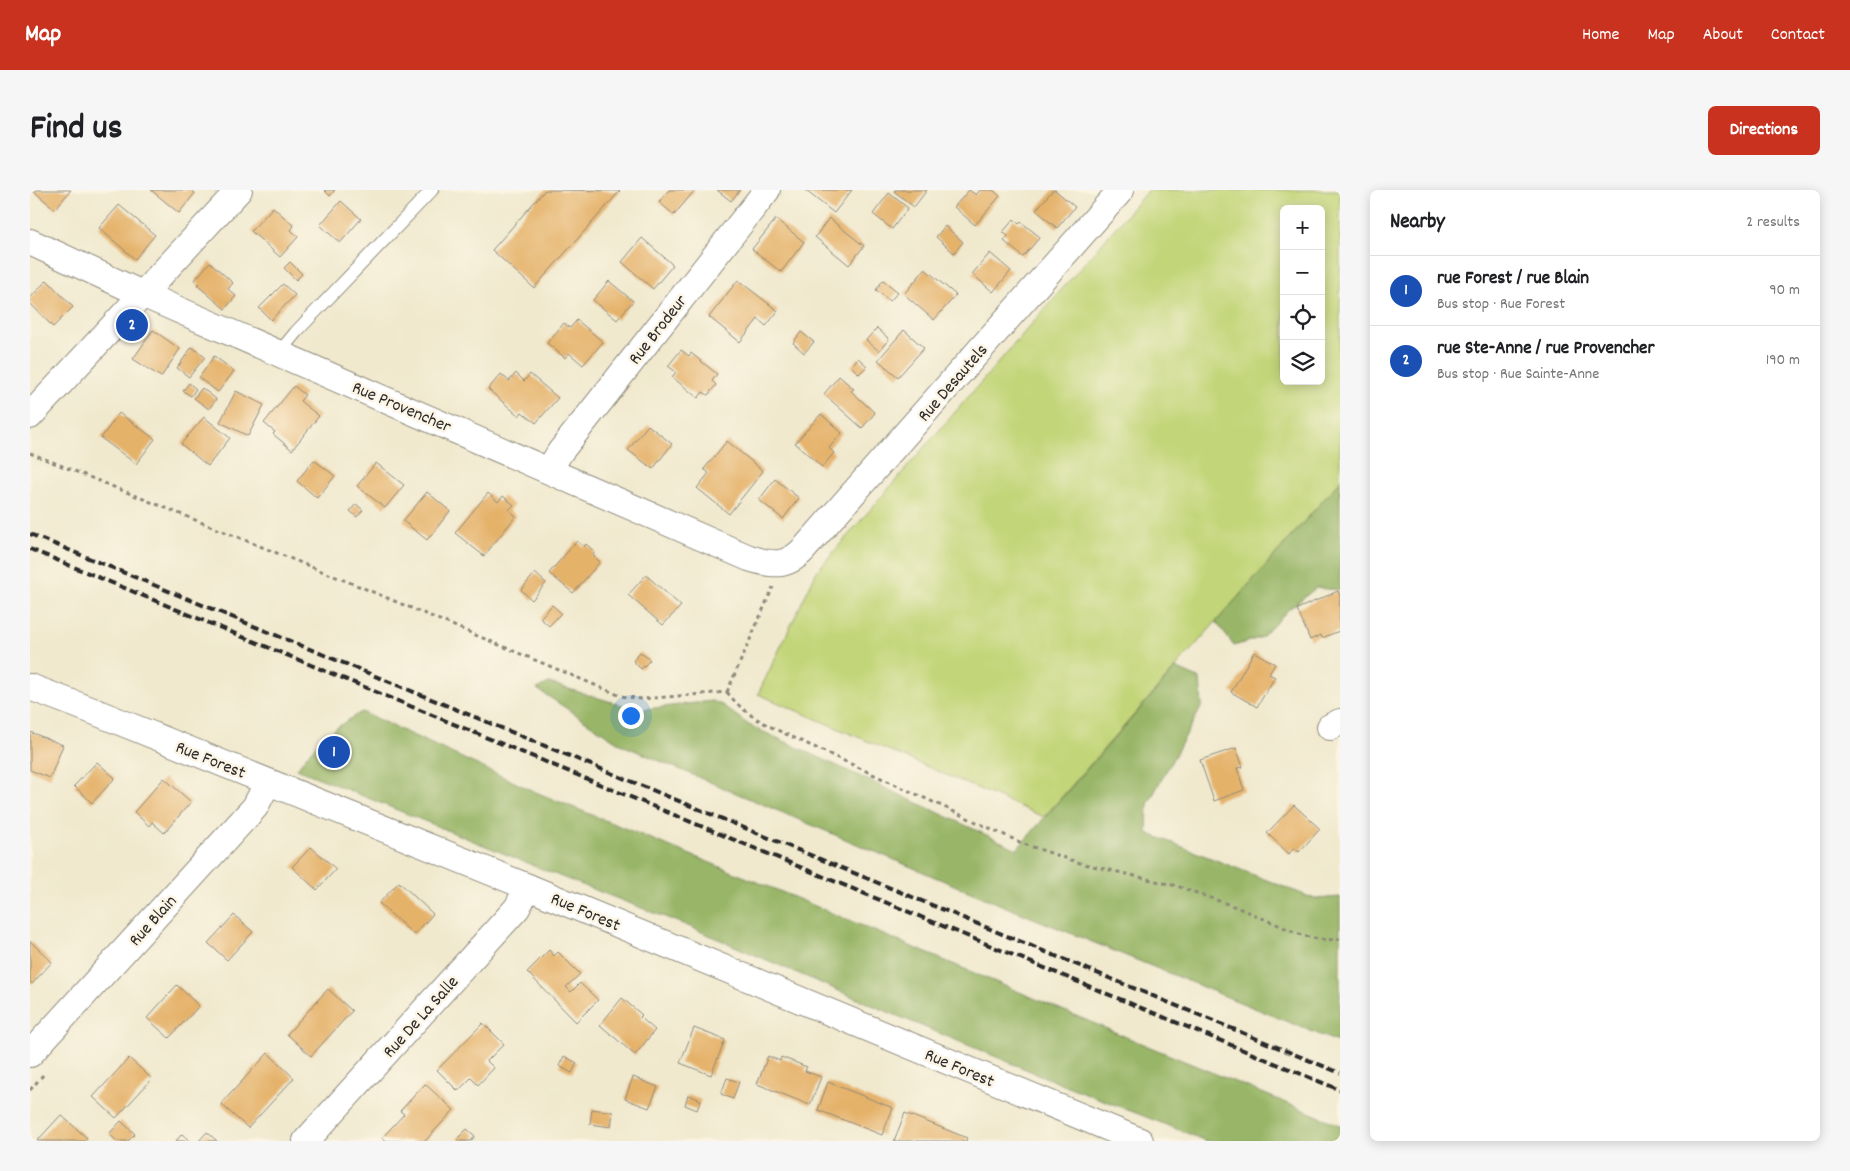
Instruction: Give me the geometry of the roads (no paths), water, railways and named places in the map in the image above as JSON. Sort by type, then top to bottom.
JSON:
[{"type":"street","points":[[30,416],[239,190]]},
{"type":"street","name":"Rue Brodeur","points":[[549,470],[566,444],[767,190]]},
{"type":"street","name":"Rue Desautels","points":[[775,574],[801,552],[1121,190]]},
{"type":"street","name":"Rue Provencher","points":[[30,242],[278,354],[749,558],[775,574]]},
{"type":"street","name":"Rue Forest","points":[[30,687],[528,887],[1140,1141]]},
{"type":"street","name":"Rue Blain","points":[[30,1054],[255,807],[268,782]]},
{"type":"street","name":"Rue De La Salle","points":[[306,1141],[517,908],[528,887]]},
{"type":"lane","points":[[278,354],[296,332],[432,190]]},
{"type":"railway","points":[[30,534],[1340,1073]]},
{"type":"railway","points":[[30,549],[1340,1090]]},
{"type":"place","name":"rue Ste-Anne / rue Provencher","points":[[132,325]]},
{"type":"place","name":"rue Forest / rue Blain","points":[[334,752]]}]
